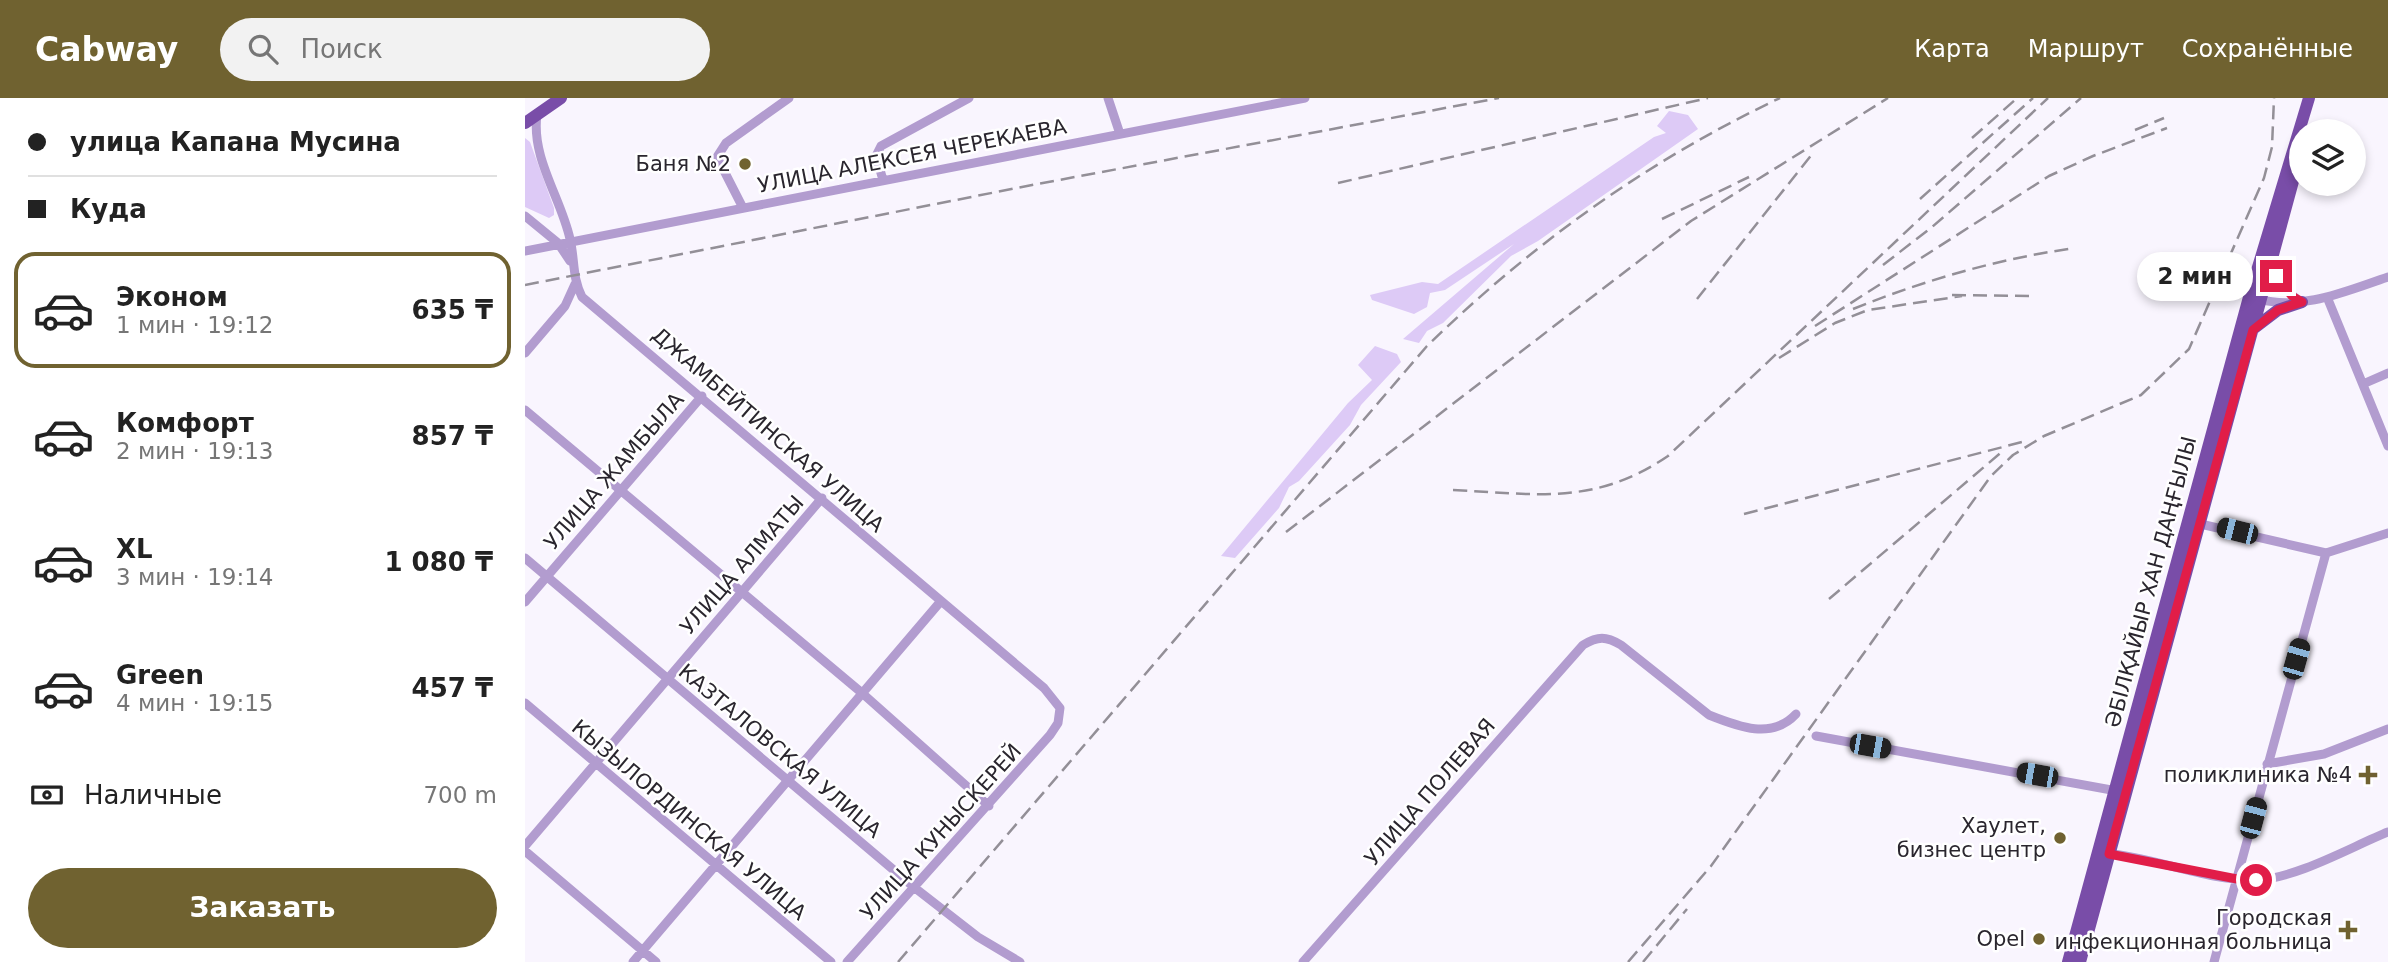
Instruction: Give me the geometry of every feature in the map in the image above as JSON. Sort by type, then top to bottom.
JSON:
[{"type":"main road","points":[[525,123],[561,98]]},
{"type":"main road","points":[[2277,214],[2309,98]]},
{"type":"main road","points":[[2312,119],[2318,98]]},
{"type":"main road","points":[[2277,214],[2289,183]]},
{"type":"main road","name":"ӘБІЛҚАЙЫР ХАН ДАҢҒЫЛЫ","points":[[2193,522],[2253,330],[2255,298],[2272,257],[2277,214]]},
{"type":"main road","name":"ӘБІЛҚАЙЫР ХАН ДАҢҒЫЛЫ","points":[[2068,962],[2103,853],[2277,214]]},
{"type":"main road","points":[[2253,330],[2278,310],[2302,302]]},
{"type":"main road","name":"ӘБІЛҚАЙЫР ХАН ДАҢҒЫЛЫ","points":[[2080,962],[2103,853]]},
{"type":"street","points":[[742,206],[719,167],[717,157],[726,143],[789,98]]},
{"type":"street","points":[[883,180],[876,156],[881,146],[969,98]]},
{"type":"street","points":[[1108,98],[1120,134]]},
{"type":"street","name":"УЛИЦА АЛЕКСЕЯ ЧЕРЕКАЕВА","points":[[525,251],[742,206],[1120,134],[1268,102],[1305,98]]},
{"type":"street","name":"ДЖАМБЕЙТИНСКАЯ УЛИЦА","points":[[537,115],[537,143],[571,240],[575,284],[592,306],[702,396],[1053,696],[1060,708],[1058,723]]},
{"type":"street","points":[[525,216],[558,243],[571,263]]},
{"type":"street","points":[[2272,257],[2276,276],[2292,296],[2302,302]]},
{"type":"street","points":[[2255,298],[2280,305],[2302,302],[2327,297],[2388,277]]},
{"type":"street","points":[[525,353],[565,306],[575,284]]},
{"type":"street","points":[[2327,297],[2388,446]]},
{"type":"street","points":[[2363,384],[2388,373]]},
{"type":"street","name":"УЛИЦА ЖАМБЫЛА","points":[[525,602],[702,396]]},
{"type":"street","points":[[525,410],[619,492],[862,693],[989,806]]},
{"type":"street","name":"УЛИЦА АЛМАТЫ","points":[[525,848],[822,498]]},
{"type":"street","points":[[2193,522],[2326,553],[2388,533]]},
{"type":"street","points":[[2214,962],[2326,553]]},
{"type":"street","name":"КАЗТАЛОВСКАЯ УЛИЦА","points":[[525,558],[915,888],[978,937],[1020,962]]},
{"type":"street","points":[[633,962],[941,601]]},
{"type":"street","name":"УЛИЦА ПОЛЕВАЯ","points":[[1303,962],[1583,645],[1601,637],[1610,638],[1709,715],[1732,723],[1769,730],[1787,724],[1796,714]]},
{"type":"street","name":"КЫЗЫЛОРДИНСКАЯ УЛИЦА","points":[[525,703],[831,962]]},
{"type":"street","name":"УЛИЦА КУНЫСКЕРЕЙ","points":[[847,962],[989,806],[1058,723]]},
{"type":"street","points":[[2267,764],[2323,754],[2388,729]]},
{"type":"street","points":[[1816,736],[2120,792]]},
{"type":"street","points":[[2103,853],[2237,879],[2266,879],[2296,870],[2388,832]]},
{"type":"street","points":[[525,848],[656,962]]},
{"type":"shaded area","points":[[1669,111],[1688,115],[1698,129],[1538,241],[1511,256],[1443,323],[1427,331],[1419,343],[1403,339],[1514,244],[1445,290],[1430,293],[1427,307],[1414,314],[1372,300],[1370,295],[1422,282],[1438,284],[1654,137],[1666,133],[1657,126]]},
{"type":"shaded area","points":[[525,138],[530,142],[554,208],[554,215],[549,218],[525,207]]},
{"type":"shaded area","points":[[1375,346],[1397,354],[1401,362],[1361,405],[1350,425],[1299,481],[1289,487],[1279,508],[1235,558],[1221,556],[1348,403],[1372,380],[1358,365]]},
{"type":"railway","points":[[525,285],[1032,185],[1499,98]]},
{"type":"railway","points":[[1338,183],[1708,98]]},
{"type":"railway","points":[[898,962],[1427,346],[1508,273],[1593,207],[1683,149],[1780,98]]},
{"type":"railway","points":[[1286,532],[1691,221],[1888,98]]},
{"type":"railway","points":[[1920,199],[2033,98]]},
{"type":"railway","points":[[1453,490],[1538,494],[1590,490],[1641,472],[1668,456],[2048,98]]},
{"type":"railway","points":[[1883,265],[1932,227],[2081,98]]},
{"type":"railway","points":[[1628,962],[1711,866],[1991,476],[2013,455],[2044,436],[2141,395],[2189,349],[2264,178],[2272,147],[2274,98]]},
{"type":"railway","points":[[1972,138],[2015,100]]},
{"type":"railway","points":[[2135,130],[2164,118]]},
{"type":"railway","points":[[1815,326],[2049,176],[2167,128]]},
{"type":"railway","points":[[1697,299],[1813,153]]},
{"type":"railway","points":[[1662,219],[1749,177]]},
{"type":"railway","points":[[1853,309],[1962,272],[2075,248]]},
{"type":"railway","points":[[1952,295],[2032,296]]},
{"type":"railway","points":[[1779,358],[1835,323],[1868,310],[1962,296]]},
{"type":"railway","points":[[1744,514],[2026,441]]},
{"type":"railway","points":[[1829,599],[2004,450]]},
{"type":"railway","points":[[1643,962],[1687,909]]},
{"type":"place","name":"Баня №2","points":[[745,164]]},
{"type":"place","name":"поликлиника №4","points":[[2368,775]]},
{"type":"place","name":"Хаулет, бизнес центр","points":[[2060,838]]},
{"type":"place","name":"Городская инфекционная больница","points":[[2348,930]]},
{"type":"place","name":"Opel","points":[[2039,939]]},
{"type":"route","points":[[2256,880],[2237,879],[2109,854],[2253,330],[2278,310],[2302,302],[2292,296],[2276,276]]}]
